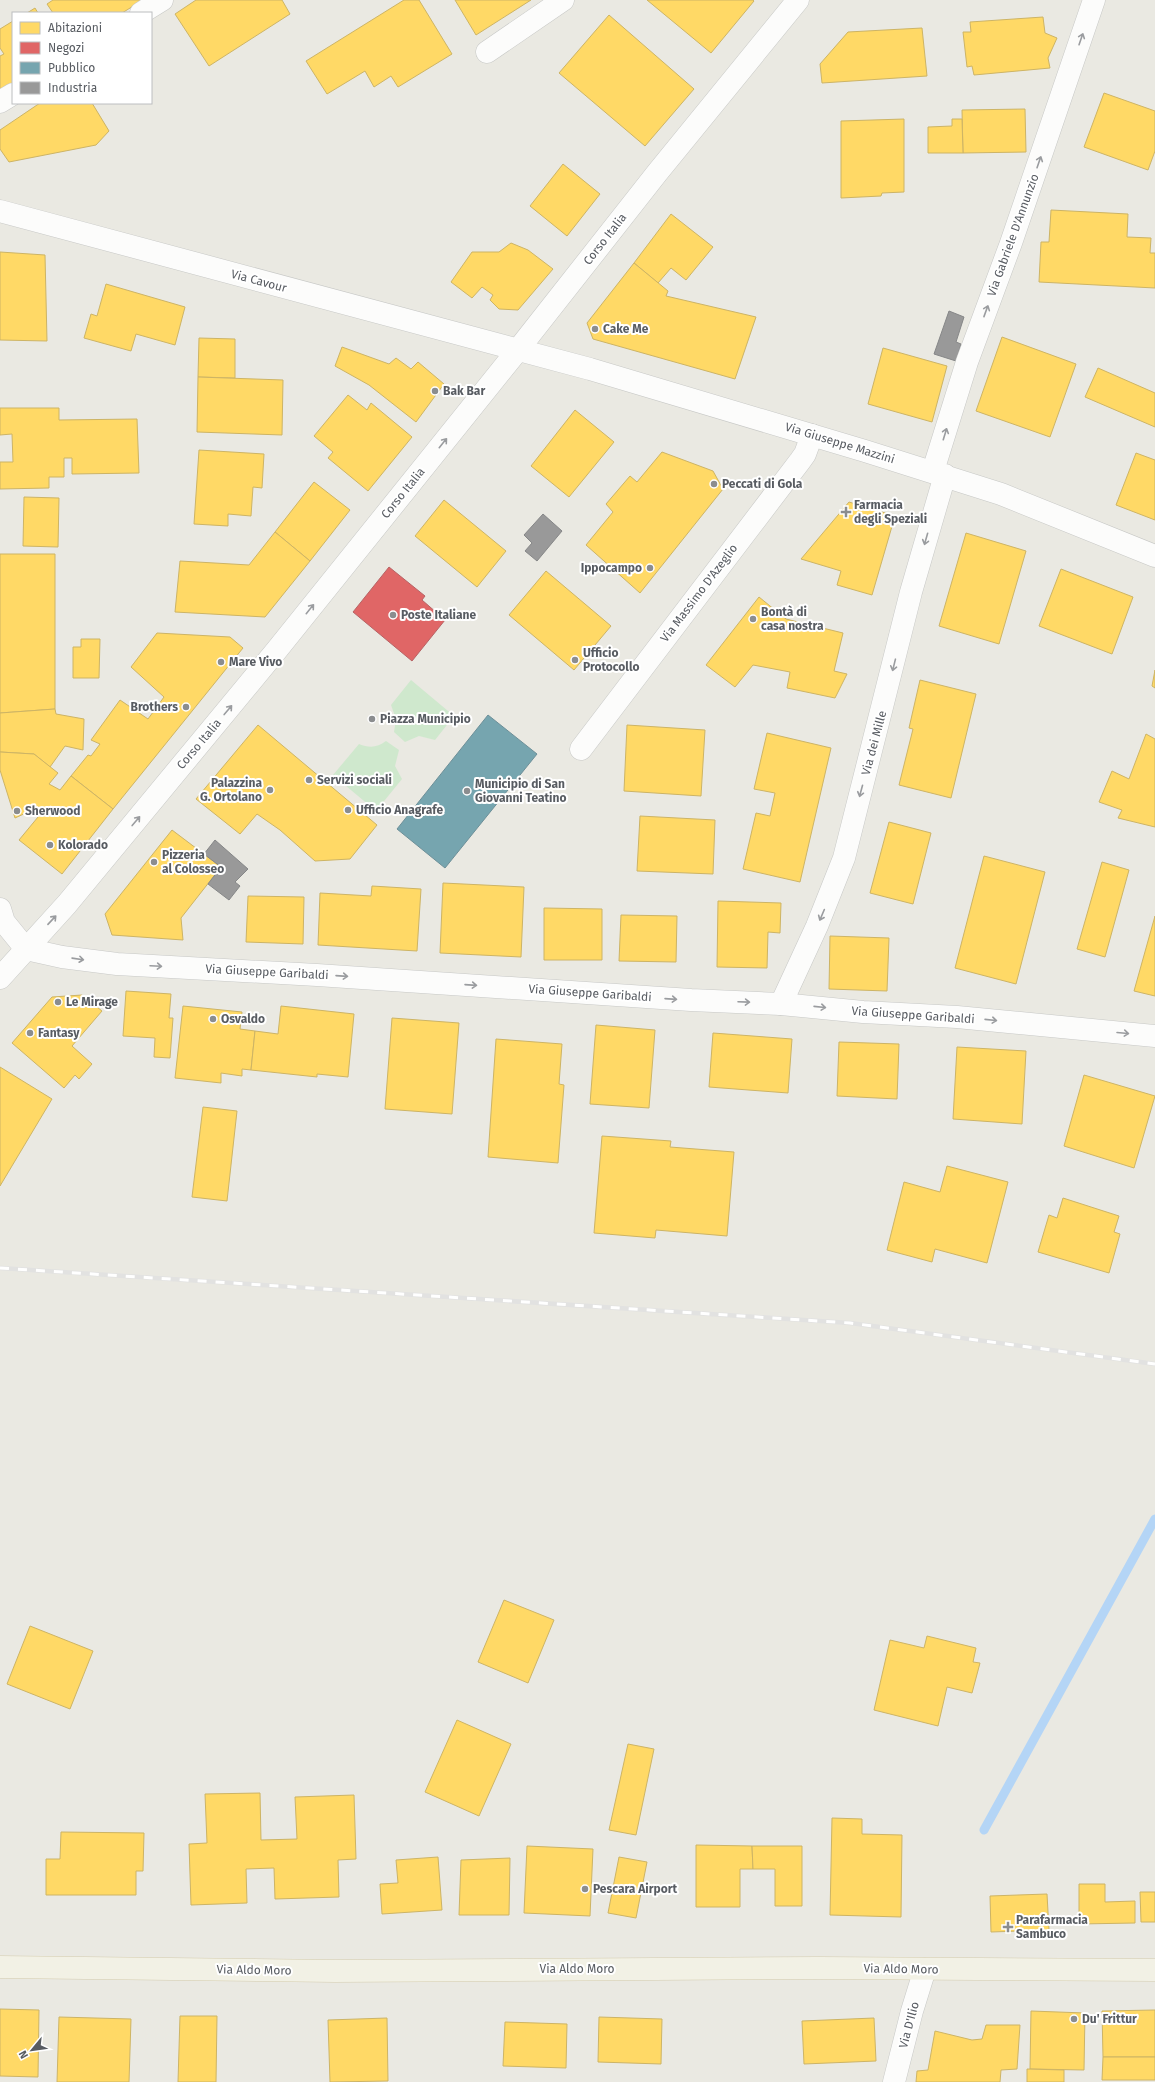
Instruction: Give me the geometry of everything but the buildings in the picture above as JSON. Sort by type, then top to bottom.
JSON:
[{"type":"main road","name":"Via Aldo Moro","points":[[0,1967],[335,1971],[925,1969],[1155,1970]]},
{"type":"street","points":[[143,12],[162,0]]},
{"type":"street","points":[[487,52],[563,0]]},
{"type":"street","name":"Corso Italia","points":[[0,978],[67,904],[276,651],[796,0]]},
{"type":"street","name":"Via Gabriele D'Annunzio","points":[[939,473],[967,362],[1011,243],[1094,0]]},
{"type":"street","points":[[0,102],[12,95]]},
{"type":"street","name":"Via Cavour","points":[[0,211],[517,351]]},
{"type":"street","name":"Via Giuseppe Mazzini","points":[[517,351],[590,369],[939,473],[1053,514],[1155,556]]},
{"type":"street","name":"Via Massimo D'Azeglio","points":[[581,749],[800,461],[805,454],[812,435]]},
{"type":"street","name":"Via dei Mille","points":[[781,1004],[820,919],[844,858],[911,592],[939,473]]},
{"type":"street","points":[[0,909],[4,922],[26,948]]},
{"type":"street","name":"Via Giuseppe Garibaldi","points":[[26,948],[62,957],[117,964],[317,974],[691,1000],[781,1004],[864,1012],[957,1017],[1155,1036]]},
{"type":"street","name":"Via D'Ilio","points":[[894,2082],[912,2011],[925,1969]]},
{"type":"green space","points":[[411,680],[454,716],[435,740],[419,736],[405,742],[394,732],[396,719],[391,705]]},
{"type":"green space","points":[[386,741],[399,750],[395,766],[402,779],[376,811],[333,775],[359,744],[373,747]]},
{"type":"waterway","points":[[984,1830],[1155,1519]]},
{"type":"railway","points":[[0,1268],[850,1323],[1155,1364]]},
{"type":"place","name":"Cake Me","points":[[595,329]]},
{"type":"place","name":"Bak Bar","points":[[435,391]]},
{"type":"place","name":"Peccati di Gola","points":[[714,484]]},
{"type":"place","name":"Farmacia degli Speziali","points":[[846,512]]},
{"type":"place","name":"Ippocampo","points":[[650,568]]},
{"type":"place","name":"Poste Italiane","points":[[393,615]]},
{"type":"place","name":"Bontà di casa nostra","points":[[753,619]]},
{"type":"place","name":"Ufficio Protocollo","points":[[575,660]]},
{"type":"place","name":"Mare Vivo","points":[[221,662]]},
{"type":"place","name":"Brothers","points":[[186,707]]},
{"type":"place","name":"Piazza Municipio","points":[[372,719]]},
{"type":"place","name":"Servizi sociali","points":[[309,780]]},
{"type":"place","name":"Palazzina G. Ortolano","points":[[270,790]]},
{"type":"place","name":"Municipio di San Giovanni Teatino","points":[[467,791]]},
{"type":"place","name":"Ufficio Anagrafe","points":[[348,810]]},
{"type":"place","name":"Sherwood","points":[[17,811]]},
{"type":"place","name":"Kolorado","points":[[50,845]]},
{"type":"place","name":"Pizzeria al Colosseo","points":[[154,862]]},
{"type":"place","name":"Le Mirage","points":[[58,1002]]},
{"type":"place","name":"Osvaldo","points":[[213,1019]]},
{"type":"place","name":"Fantasy","points":[[30,1033]]},
{"type":"place","name":"Pescara Airport","points":[[585,1889]]},
{"type":"place","name":"Parafarmacia Sambuco","points":[[1008,1927]]},
{"type":"place","name":"Du' Frittur","points":[[1074,2019]]}]
